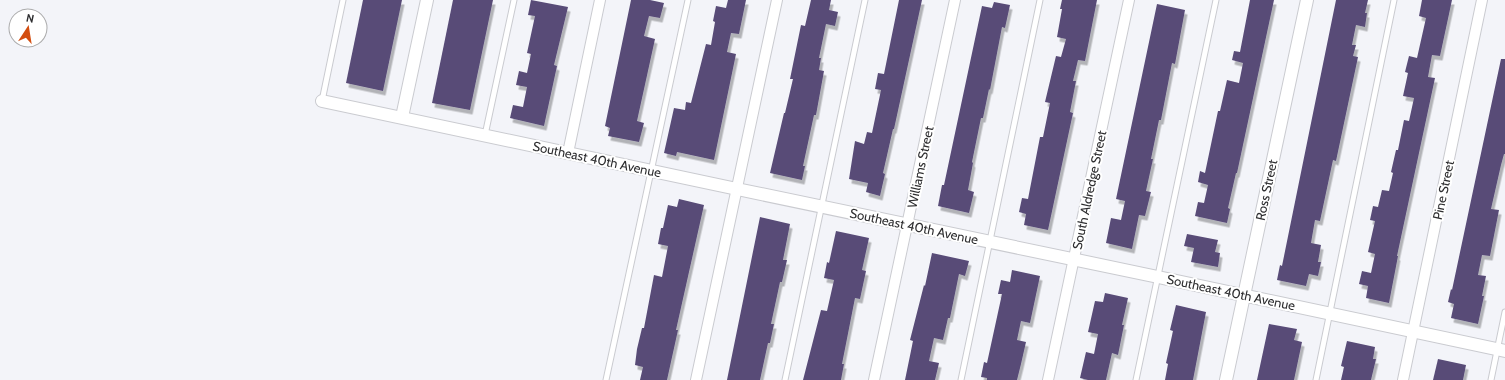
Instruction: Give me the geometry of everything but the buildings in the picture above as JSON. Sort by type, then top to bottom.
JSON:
[{"type":"street","points":[[402,117],[427,0]]},
{"type":"street","points":[[568,153],[600,0]]},
{"type":"street","points":[[696,380],[777,0]]},
{"type":"street","name":"Williams Street","points":[[874,380],[955,0]]},
{"type":"street","name":"South Aldredge Street","points":[[1048,380],[1129,0]]},
{"type":"street","name":"Ross Street","points":[[1226,380],[1307,0]]},
{"type":"street","name":"Pine Street","points":[[1403,380],[1482,0]]},
{"type":"street","name":"Southeast 40th Avenue","points":[[322,101],[1501,350]]},
{"type":"lane","points":[[322,101],[343,0]]},
{"type":"lane","points":[[485,135],[514,0]]},
{"type":"lane","points":[[606,380],[688,0]]},
{"type":"lane","points":[[785,380],[865,0]]},
{"type":"lane","points":[[961,380],[1040,0]]},
{"type":"lane","points":[[1136,380],[1216,0]]},
{"type":"lane","points":[[1316,380],[1394,0]]},
{"type":"lane","points":[[1491,380],[1501,350],[1505,312]]}]
